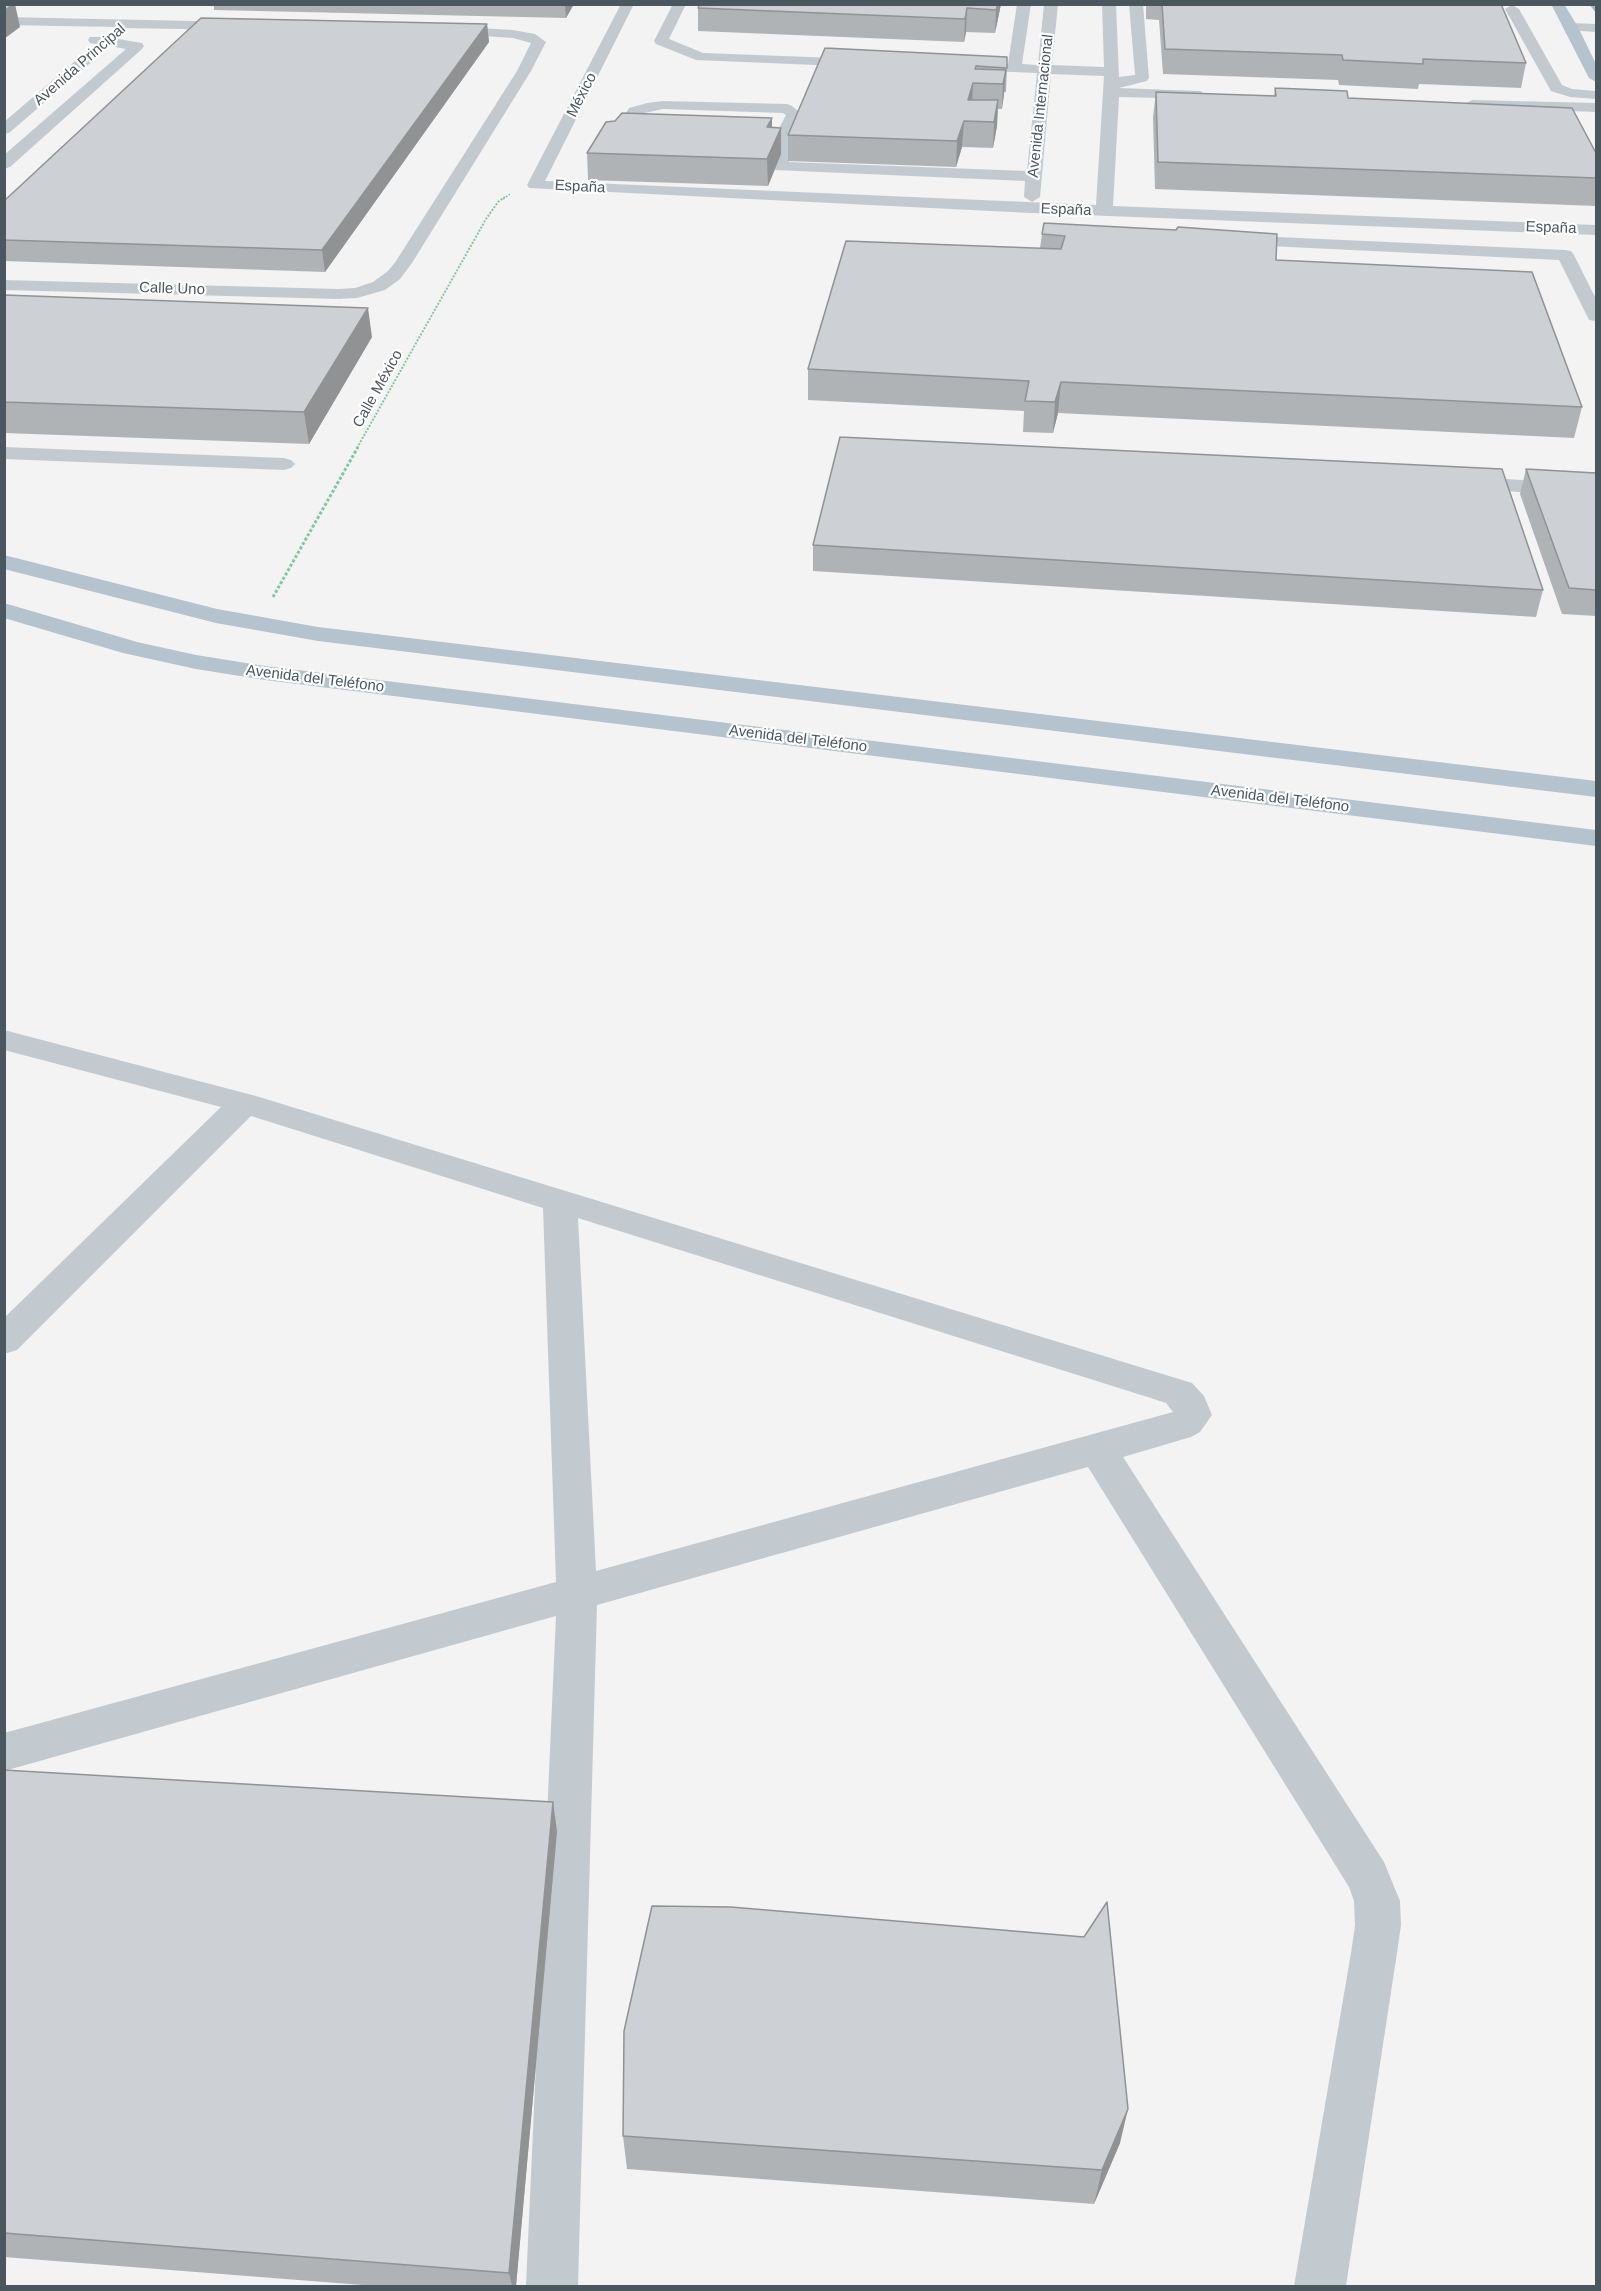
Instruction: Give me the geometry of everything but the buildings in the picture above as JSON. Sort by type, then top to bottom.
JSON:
[{"type":"main road","points":[[1557,4],[1596,78]]},
{"type":"main road","points":[[4,562],[112,591],[258,624],[387,642],[1596,789]]},
{"type":"main road","name":"Avenida del Teléfono","points":[[4,610],[132,648],[196,662],[265,673],[1596,838]]},
{"type":"street","name":"México","points":[[535,185],[628,4]]},
{"type":"street","points":[[680,4],[660,41],[701,57],[878,63]]},
{"type":"street","points":[[1014,69],[1024,4]]},
{"type":"street","name":"Avenida Internacional","points":[[1031,208],[1051,4]]},
{"type":"street","points":[[1104,211],[1111,191],[1109,4]]},
{"type":"street","points":[[1111,83],[1142,78],[1136,4]]},
{"type":"street","points":[[1512,9],[1556,88],[1570,93],[1596,96]]},
{"type":"street","name":"Avenida Principal","points":[[6,128],[128,23],[151,10]]},
{"type":"street","points":[[4,21],[106,17],[128,23],[248,26]]},
{"type":"street","name":"Avenida Principal","points":[[106,17],[83,41],[109,40]]},
{"type":"street","points":[[1571,27],[1596,28]]},
{"type":"street","name":"Calle Uno","points":[[4,285],[339,294],[369,290],[394,275],[511,92],[539,42],[530,37],[513,34],[476,30],[428,29]]},
{"type":"street","points":[[4,164],[137,46],[109,40]]},
{"type":"street","points":[[949,66],[1045,70],[1111,83],[1214,95]]},
{"type":"street","points":[[34,84],[58,84],[109,92]]},
{"type":"street","points":[[1454,103],[1596,108]]},
{"type":"street","points":[[665,135],[630,134],[624,130],[633,111],[647,107],[787,109],[794,114],[775,140],[781,167],[1034,176]]},
{"type":"street","points":[[6,128],[82,117]]},
{"type":"street","name":"España","points":[[535,185],[1031,208],[1596,230]]},
{"type":"street","points":[[1080,210],[1081,230]]},
{"type":"street","points":[[1220,239],[1565,255],[1586,261]]},
{"type":"street","points":[[1565,255],[1596,316]]},
{"type":"street","points":[[4,453],[284,464]]},
{"type":"street","points":[[1444,480],[1596,492]]},
{"type":"street","points":[[4,1040],[245,1103],[1170,1390],[1179,1393],[1191,1406],[1192,1415],[1187,1422],[1178,1427],[1098,1450],[4,1752]]},
{"type":"street","points":[[4,1341],[245,1103]]},
{"type":"street","points":[[552,2286],[577,1594],[560,1200]]},
{"type":"street","points":[[1098,1450],[1368,1877],[1377,1901],[1378,1925],[1374,1953],[1320,2286]]},
{"type":"path","name":"Calle México","points":[[258,624],[492,210],[504,196],[535,185]]}]
